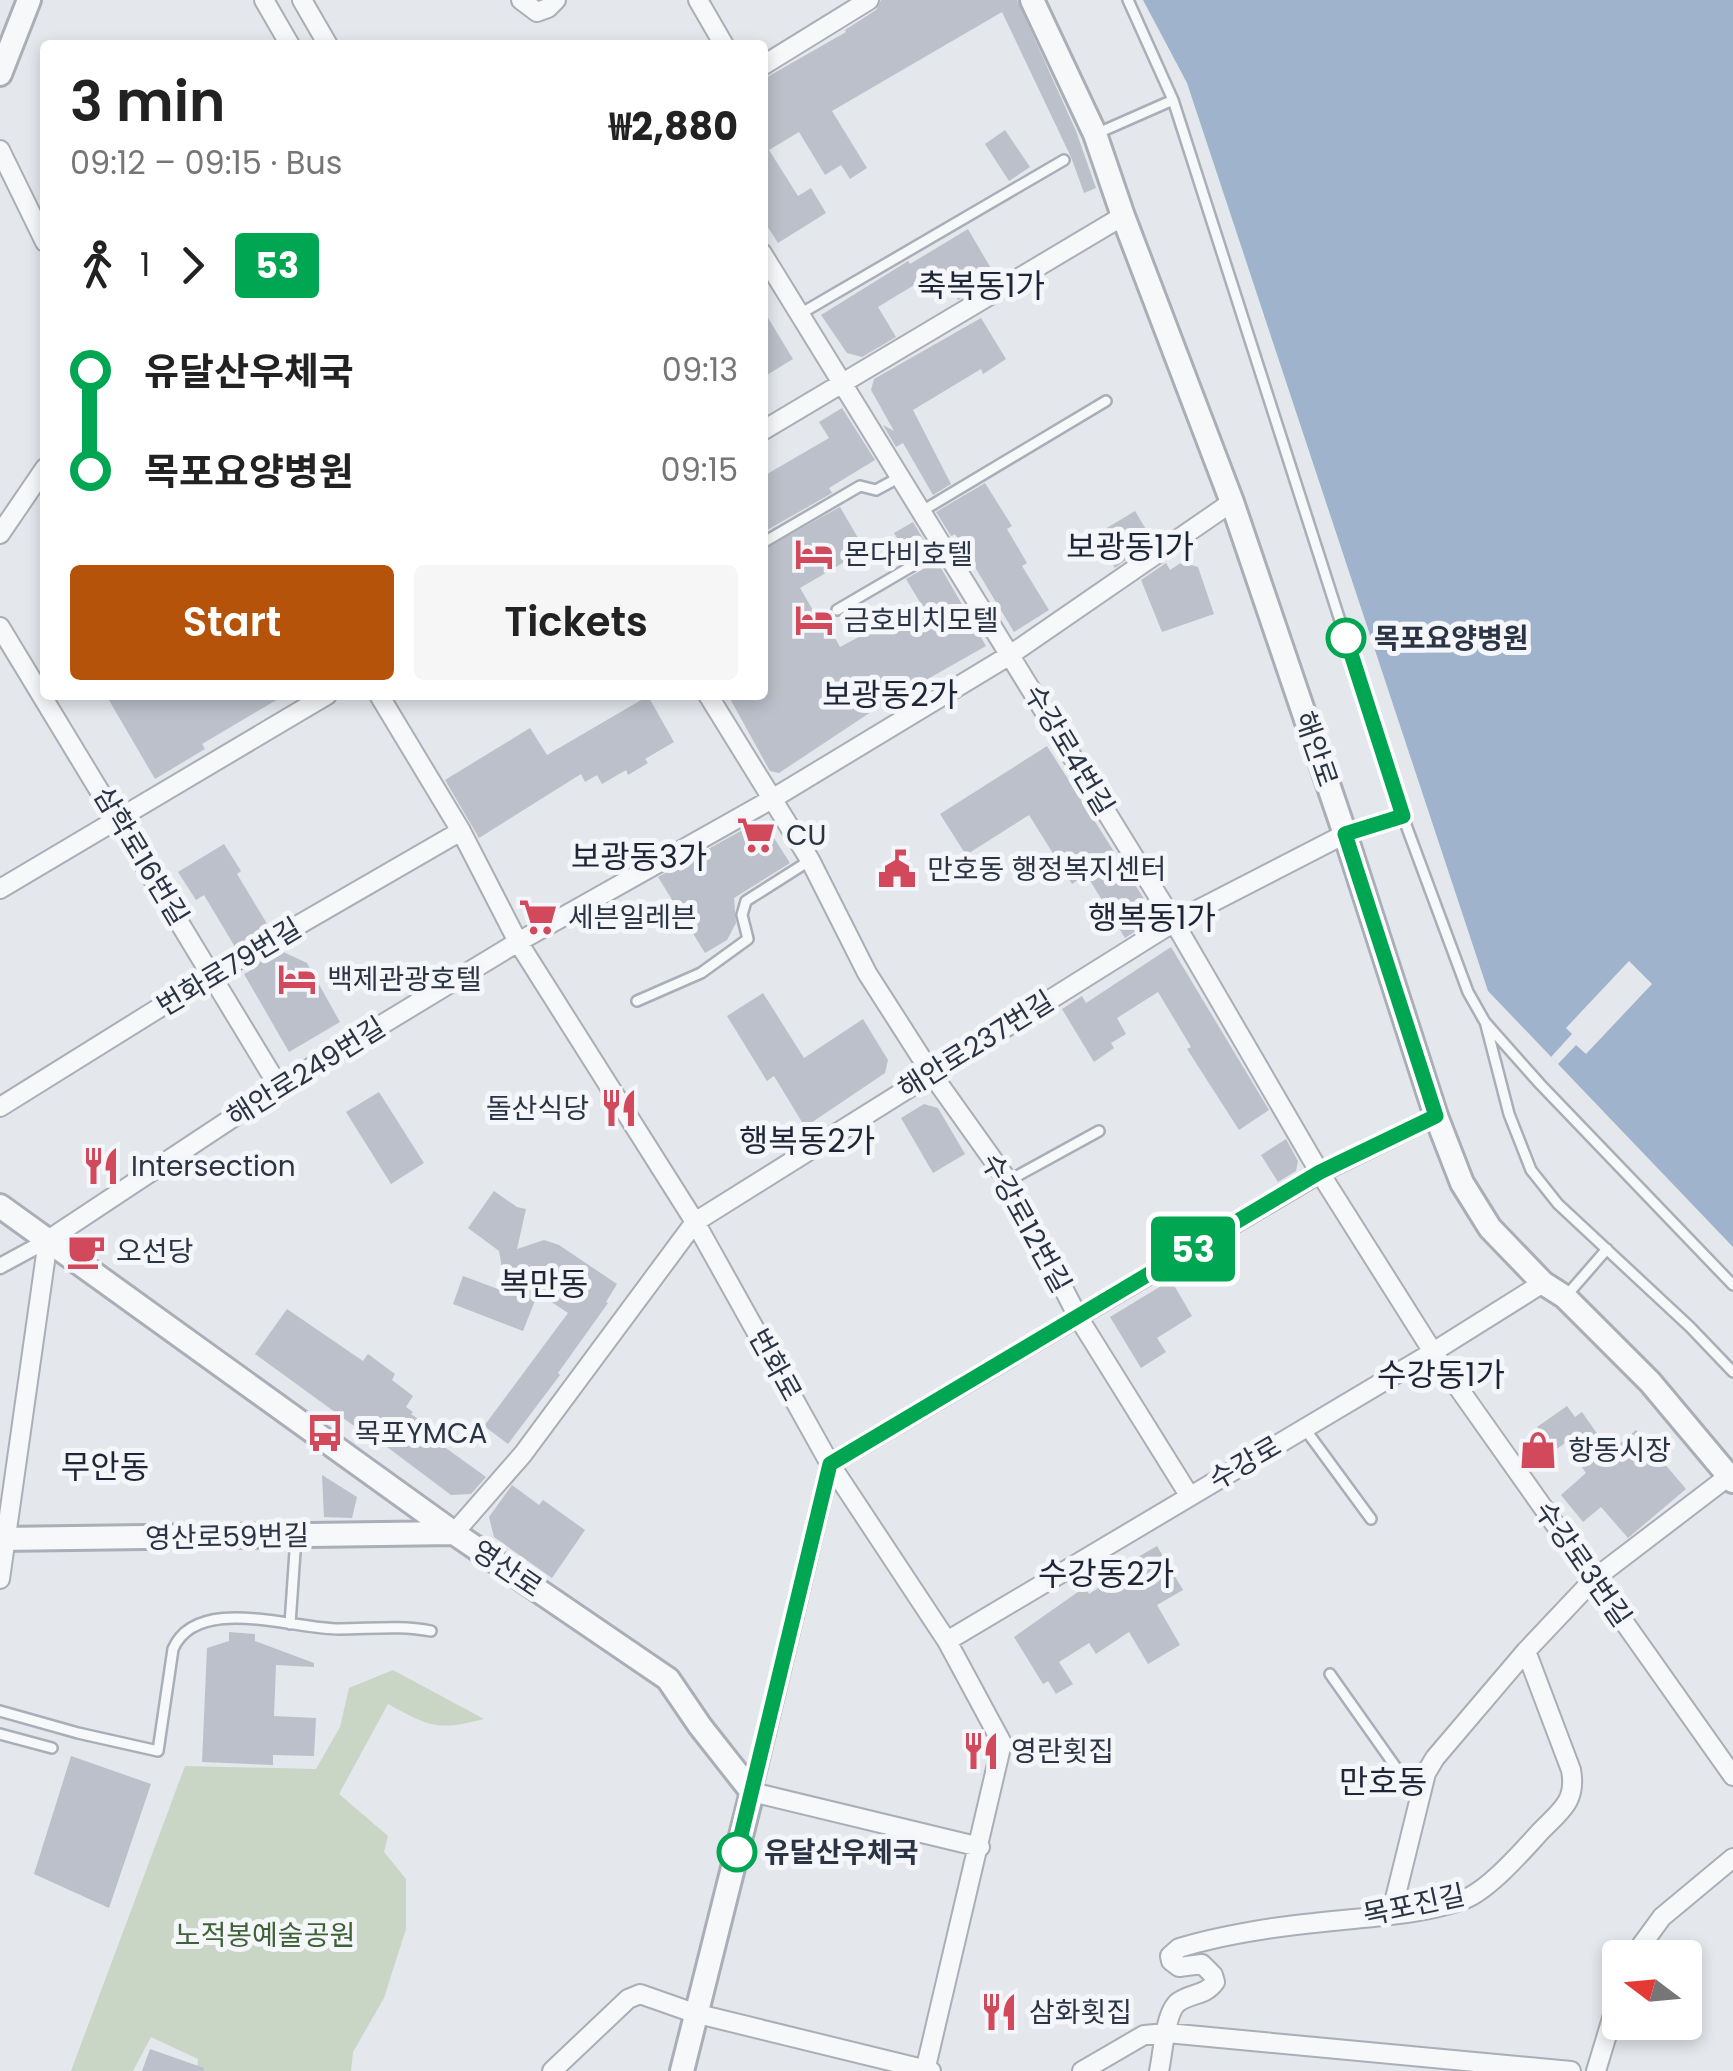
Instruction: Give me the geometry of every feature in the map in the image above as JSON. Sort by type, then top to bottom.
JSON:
[{"type":"street","points":[[0,74],[29,0]]},
{"type":"street","points":[[264,0],[287,40]]},
{"type":"street","points":[[302,0],[325,40]]},
{"type":"street","points":[[521,0],[537,12],[556,0]]},
{"type":"street","points":[[698,0],[721,40]]},
{"type":"street","points":[[768,62],[869,0]]},
{"type":"street","name":"해안로","points":[[1032,0],[1095,134],[1232,502],[1436,1116],[1462,1183],[1490,1228],[1543,1283],[1565,1296],[1650,1382],[1731,1479]]},
{"type":"street","points":[[0,150],[40,232]]},
{"type":"street","points":[[768,427],[1123,216]]},
{"type":"street","name":"수강로4번길","points":[[768,263],[1433,1352]]},
{"type":"street","points":[[0,534],[40,475]]},
{"type":"street","name":"해안로249번길","points":[[48,1240],[278,1086],[518,942],[772,799],[1010,655],[1232,502]]},
{"type":"street","name":"삼학로16번길","points":[[0,627],[40,692]]},
{"type":"street","name":"삼학로16번길","points":[[45,700],[278,1086]]},
{"type":"street","points":[[0,889],[319,700]]},
{"type":"street","name":"번화로","points":[[382,700],[461,831],[518,942],[695,1222],[830,1464],[947,1640],[1002,1743],[927,2071]]},
{"type":"street","name":"수강로12번길","points":[[711,700],[810,860],[868,973],[931,1073],[1008,1181],[1078,1317],[1189,1495]]},
{"type":"street","name":"번화로79번길","points":[[0,1107],[212,975],[461,831]]},
{"type":"street","name":"해안로237번길","points":[[454,1533],[522,1454],[695,1222],[1174,922],[1345,834]]},
{"type":"street","points":[[682,2071],[830,1464],[1320,1172],[1436,1116]]},
{"type":"street","name":"영산로","points":[[0,1206],[454,1533],[668,1679],[752,1792]]},
{"type":"street","points":[[0,1266],[48,1240]]},
{"type":"street","points":[[0,1579],[48,1240]]},
{"type":"street","name":"수강로","points":[[947,1640],[1543,1283]]},
{"type":"street","name":"수강로3번길","points":[[1433,1352],[1733,1776]]},
{"type":"street","points":[[1391,1915],[1420,1794],[1435,1758],[1526,1651],[1594,1579],[1731,1479]]},
{"type":"street","name":"영산로59번길","points":[[3,1540],[454,1533]]},
{"type":"street","name":"목포진길","points":[[1167,2034],[1170,2010],[1178,2002],[1209,1990],[1215,1982],[1202,1964],[1179,1967],[1171,1961],[1170,1956],[1178,1948],[1311,1923],[1391,1915],[1464,1899],[1477,1892],[1529,1844],[1569,1801],[1574,1789],[1526,1651]]},
{"type":"street","points":[[752,1792],[980,1846]]},
{"type":"street","points":[[1645,1940],[1662,1917],[1733,1858]]},
{"type":"street","points":[[552,2071],[628,1999],[640,1994],[694,2013],[927,2071]]},
{"type":"street","points":[[1082,2071],[1144,2036],[1167,2034],[1571,2071]]},
{"type":"street","points":[[1159,2071],[1167,2034]]},
{"type":"street","points":[[1596,2071],[1605,2040]]},
{"type":"lane","points":[[1128,0],[1173,100],[1403,816],[1468,992],[1485,1022],[1540,1084],[1733,1285]]},
{"type":"lane","points":[[1095,134],[1173,100]]},
{"type":"lane","points":[[800,314],[1064,160]]},
{"type":"lane","points":[[922,511],[1106,401]]},
{"type":"lane","points":[[768,540],[860,486],[876,490],[900,477]]},
{"type":"lane","points":[[838,610],[944,547]]},
{"type":"lane","points":[[1345,834],[1403,816]]},
{"type":"lane","points":[[637,1001],[701,973],[748,940],[742,914],[746,902],[810,860]]},
{"type":"lane","points":[[1485,1022],[1508,1114],[1530,1170],[1558,1204],[1733,1372]]},
{"type":"lane","points":[[1008,1181],[1098,1131]]},
{"type":"lane","points":[[1565,1296],[1607,1249]]},
{"type":"lane","points":[[1304,1429],[1371,1519]]},
{"type":"lane","points":[[290,1624],[296,1537]]},
{"type":"lane","points":[[0,1711],[78,1734],[158,1751],[177,1640],[198,1624],[223,1618],[336,1630],[408,1626],[432,1631]]},
{"type":"lane","points":[[1330,1674],[1407,1783],[1420,1794]]},
{"type":"lane","points":[[0,1734],[52,1748]]},
{"type":"green space","name":"노적봉예술공원","points":[[393,1670],[484,1719],[434,1725],[388,1704],[339,1794],[388,1836],[384,1852],[406,1879],[406,1929],[384,1998],[353,2052],[351,2071],[197,2071],[198,2059],[151,2037],[133,2071],[71,2071],[185,1766],[316,1769],[340,1727],[349,1688]]},
{"type":"water","points":[[1143,0],[1733,0],[1733,1247],[1488,991],[1187,83]]},
{"type":"pier","points":[[1629,961],[1652,984],[1586,1054],[1576,1045],[1558,1064],[1551,1057],[1572,1034],[1566,1028]]},
{"type":"building","points":[[881,0],[1017,0],[1076,131],[1096,188],[1084,193],[1071,157],[1002,12],[832,111],[867,168],[850,179],[841,165],[825,175],[799,132],[769,150],[798,196],[811,188],[826,213],[778,243],[768,227],[768,77],[876,10]]},
{"type":"building","points":[[1005,130],[1030,167],[1009,181],[985,144]]},
{"type":"building","points":[[968,229],[996,277],[958,300],[951,289],[946,292],[934,273],[878,307],[896,337],[862,357],[847,353],[821,315]]},
{"type":"building","points":[[768,318],[793,359],[768,374]]},
{"type":"building","points":[[981,318],[1006,359],[983,374],[981,369],[913,410],[951,484],[933,495],[903,443],[896,447],[883,425],[894,431],[871,390],[874,379]]},
{"type":"building","points":[[842,408],[875,460],[829,488],[832,493],[768,530],[768,474],[829,438],[819,422]]},
{"type":"building","points":[[985,483],[1012,526],[1007,529],[1027,563],[1022,566],[1049,610],[1014,632],[955,534],[951,536],[936,512]]},
{"type":"building","points":[[840,507],[865,550],[800,588],[840,647],[921,604],[906,579],[937,561],[986,646],[880,706],[779,773],[770,771],[731,700],[768,700],[768,547]]},
{"type":"building","points":[[1135,511],[1153,541],[1115,568],[1095,535]]},
{"type":"building","points":[[913,522],[928,547],[909,558],[894,533]]},
{"type":"building","points":[[1182,562],[1198,567],[1214,614],[1162,632],[1141,580],[1166,563],[1170,570]]},
{"type":"building","points":[[109,700],[277,700],[202,744],[205,749],[155,779]]},
{"type":"building","points":[[641,700],[650,700],[674,742],[645,759],[648,763],[628,775],[626,770],[602,784],[597,775],[585,782],[581,774],[479,838],[445,780],[530,728],[547,755]]},
{"type":"building","points":[[1047,746],[1153,913],[1150,922],[1125,938],[1086,874],[1072,884],[1029,815],[966,855],[940,814]]},
{"type":"building","points":[[755,823],[765,824],[790,863],[734,898],[736,923],[727,940],[705,953],[658,877]]},
{"type":"building","points":[[224,844],[269,927],[235,947],[204,895],[196,900],[178,872]]},
{"type":"building","points":[[1171,947],[1269,1110],[1239,1130],[1187,1049],[1191,1047],[1158,992],[1117,1018],[1126,1034],[1111,1043],[1114,1048],[1094,1062],[1062,1009],[1082,996],[1086,1003]]},
{"type":"building","points":[[279,950],[307,963],[340,1022],[289,1052],[244,974]]},
{"type":"building","points":[[763,993],[804,1058],[863,1019],[888,1060],[885,1073],[805,1127],[774,1076],[767,1081],[727,1016]]},
{"type":"building","points":[[379,1092],[424,1163],[391,1184],[346,1112]]},
{"type":"building","points":[[924,1104],[938,1108],[965,1154],[933,1173],[901,1118]]},
{"type":"building","points":[[1286,1139],[1298,1161],[1296,1171],[1278,1182],[1261,1155]]},
{"type":"building","points":[[494,1191],[526,1209],[517,1249],[544,1240],[559,1245],[617,1284],[560,1375],[508,1444],[484,1426],[568,1313],[538,1293],[523,1331],[453,1304],[463,1276],[506,1292],[499,1251],[468,1228]]},
{"type":"building","points":[[1166,1283],[1175,1287],[1192,1316],[1157,1338],[1166,1352],[1141,1368],[1110,1317]]},
{"type":"building","points":[[287,1309],[363,1361],[368,1354],[395,1374],[392,1380],[413,1396],[406,1407],[432,1429],[428,1435],[486,1477],[471,1494],[451,1495],[387,1447],[392,1440],[364,1420],[357,1428],[255,1354]]},
{"type":"building","points":[[1567,1406],[1575,1417],[1582,1412],[1610,1452],[1636,1430],[1686,1489],[1628,1538],[1601,1507],[1583,1522],[1561,1495],[1586,1473],[1565,1443],[1554,1451],[1537,1427]]},
{"type":"building","points":[[322,1475],[357,1497],[352,1518],[324,1517]]},
{"type":"building","points":[[512,1485],[539,1505],[543,1500],[585,1530],[552,1578],[494,1537],[489,1517]]},
{"type":"building","points":[[1157,1546],[1183,1590],[1157,1605],[1180,1645],[1148,1664],[1129,1632],[1096,1654],[1089,1643],[1059,1662],[1073,1684],[1056,1694],[1048,1681],[1043,1684],[1014,1637],[1085,1587],[1089,1594],[1129,1568],[1126,1564]]},
{"type":"building","points":[[229,1632],[255,1634],[255,1641],[314,1663],[314,1667],[276,1665],[274,1716],[316,1718],[314,1756],[273,1755],[273,1765],[202,1762],[207,1648],[229,1641]]},
{"type":"building","points":[[71,1756],[151,1784],[109,1908],[34,1874]]},
{"type":"building","points":[[150,2049],[204,2068],[204,2071],[142,2071]]},
{"type":"bus line","name":"53","points":[[737,1852],[830,1464],[1320,1172],[1436,1116],[1345,834],[1403,816],[1346,638]]},
{"type":"place","name":"몬다비호텔","points":[[814,554]]},
{"type":"place","name":"금호비치모텔","points":[[814,620]]},
{"type":"place","name":"목포요양병원","points":[[1346,638]]},
{"type":"place","name":"CU","points":[[756,835]]},
{"type":"place","name":"만호동 행정복지센터","points":[[897,869]]},
{"type":"place","name":"세븐일레븐","points":[[538,917]]},
{"type":"place","name":"백제관광호텔","points":[[297,979]]},
{"type":"place","name":"돌산식당","points":[[619,1108]]},
{"type":"place","name":"Intersection","points":[[101,1166]]},
{"type":"place","name":"오선당","points":[[86,1251]]},
{"type":"place","name":"목포YMCA","points":[[325,1433]]},
{"type":"place","name":"항동시장","points":[[1538,1450]]},
{"type":"place","name":"영란횟집","points":[[981,1751]]},
{"type":"place","name":"유달산우체국","points":[[737,1852]]},
{"type":"place","name":"삼화횟집","points":[[999,2012]]},
{"type":"district","name":"축복동1가","points":[[981,285]]},
{"type":"district","name":"보광동1가","points":[[1130,546]]},
{"type":"district","name":"보광동2가","points":[[890,694]]},
{"type":"district","name":"보광동3가","points":[[639,856]]},
{"type":"district","name":"행복동1가","points":[[1152,917]]},
{"type":"district","name":"행복동2가","points":[[807,1140]]},
{"type":"district","name":"복만동","points":[[544,1283]]},
{"type":"district","name":"수강동1가","points":[[1441,1374]]},
{"type":"district","name":"무안동","points":[[105,1466]]},
{"type":"district","name":"수강동2가","points":[[1106,1573]]},
{"type":"district","name":"만호동","points":[[1383,1781]]}]
